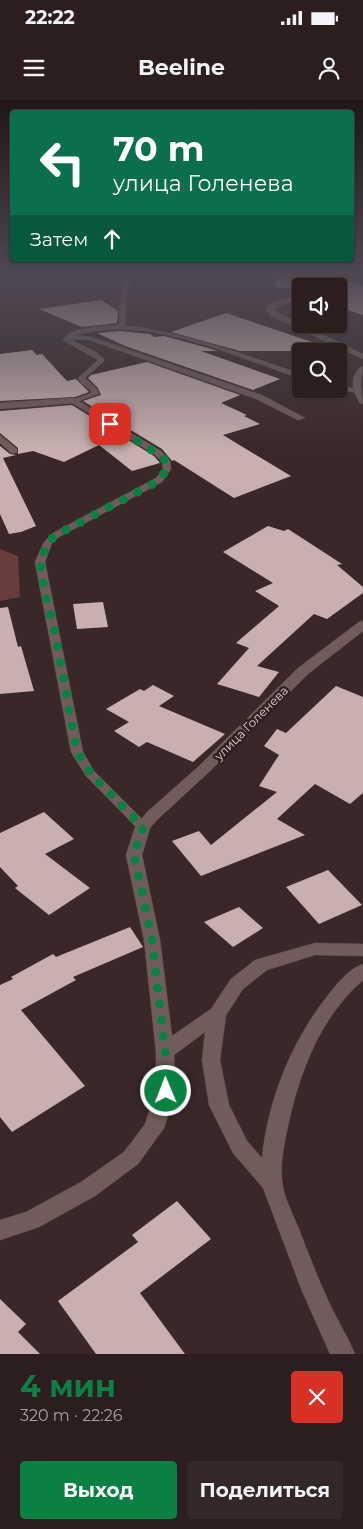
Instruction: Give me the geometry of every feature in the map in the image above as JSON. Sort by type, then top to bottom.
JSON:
[{"type":"street","points":[[312,333],[363,358]]},
{"type":"street","points":[[363,369],[359,373],[356,383],[363,401]]},
{"type":"street","points":[[0,406],[35,402],[73,401]]},
{"type":"street","points":[[0,438],[14,452]]},
{"type":"street","name":"улица Голенева","points":[[0,1230],[31,1220],[88,1188],[130,1158],[154,1128],[166,1091],[165,1052],[152,940],[134,855],[143,827],[152,816],[204,769],[304,671],[363,625]]},
{"type":"street","points":[[165,1052],[217,1014],[237,984],[261,965],[315,949],[363,950]]},
{"type":"street","points":[[272,1183],[273,1151],[277,1132],[284,1104],[303,1048],[326,1009],[363,971]]},
{"type":"street","points":[[217,1014],[211,1060],[219,1105],[240,1147],[272,1183],[305,1272],[331,1333],[343,1354]]},
{"type":"lane","points":[[68,336],[80,333]]},
{"type":"lane","points":[[156,333],[185,338],[292,373]]},
{"type":"lane","points":[[68,336],[66,340],[72,345],[98,356],[102,360],[81,378],[83,382],[95,390],[95,394],[73,401]]},
{"type":"lane","points":[[68,336],[90,338],[259,397],[301,418]]},
{"type":"lane","points":[[347,389],[358,391]]},
{"type":"lane","points":[[73,401],[158,454],[166,461],[167,469],[159,480],[84,518],[56,535],[48,542],[40,562],[77,752],[90,773],[143,827]]},
{"type":"shaded area","points":[[0,549],[18,556],[20,597],[0,601]]},
{"type":"building","points":[[97,333],[135,333],[150,334],[154,337],[164,336],[218,351],[201,351],[280,379],[253,390],[125,346]]},
{"type":"building","points":[[173,333],[284,333],[315,343],[292,343],[292,351],[240,351]]},
{"type":"building","points":[[32,350],[37,355],[42,354],[67,381],[76,379],[89,392],[75,397],[0,401],[0,354]]},
{"type":"building","points":[[147,362],[240,395],[221,403],[247,415],[244,416],[260,424],[223,435],[291,476],[234,498],[174,460],[172,461],[162,449],[83,401],[101,395],[98,388],[88,378],[91,375]]},
{"type":"building","points":[[72,405],[154,456],[160,463],[132,471],[99,445],[64,462],[33,451],[18,454],[18,448],[0,433],[0,411]]},
{"type":"building","points":[[0,446],[10,454],[16,455],[3,458],[36,526],[21,532],[9,534],[0,514]]},
{"type":"building","points":[[268,526],[284,531],[288,529],[342,564],[337,565],[363,587],[363,593],[327,619],[314,614],[257,666],[279,672],[259,697],[217,684],[249,648],[236,643],[279,606],[255,591],[273,583],[223,552]]},
{"type":"building","points":[[103,602],[108,627],[77,629],[73,604]]},
{"type":"building","points":[[8,607],[18,647],[21,646],[34,691],[0,694],[0,608]]},
{"type":"building","points":[[153,685],[174,696],[159,706],[225,734],[193,762],[147,742],[139,747],[114,731],[129,722],[106,709],[140,689],[144,691]]},
{"type":"building","points":[[336,686],[363,697],[363,793],[350,804],[315,784],[277,819],[305,835],[201,876],[172,841],[199,831],[211,845],[277,792],[259,786],[279,755],[264,746],[277,729],[286,733]]},
{"type":"building","points":[[44,812],[74,839],[45,854],[90,888],[49,915],[15,888],[18,886],[0,867],[0,833]]},
{"type":"building","points":[[328,870],[362,905],[319,924],[286,887]]},
{"type":"building","points":[[239,907],[263,928],[233,947],[204,922]]},
{"type":"building","points":[[130,927],[143,947],[73,977],[76,980],[21,1010],[85,1086],[12,1132],[0,1117],[0,985],[53,954],[56,957]]},
{"type":"building","points":[[177,1201],[211,1239],[140,1293],[185,1354],[96,1354],[58,1301],[138,1242],[132,1235]]},
{"type":"building","points":[[0,1299],[26,1324],[18,1332],[40,1354],[0,1354]]},
{"type":"route","points":[[110,424],[158,454],[166,461],[167,469],[159,480],[151,485],[84,518],[56,535],[48,542],[40,562],[77,752],[90,773],[143,827],[134,855],[152,940],[165,1052],[166,1091]]}]
